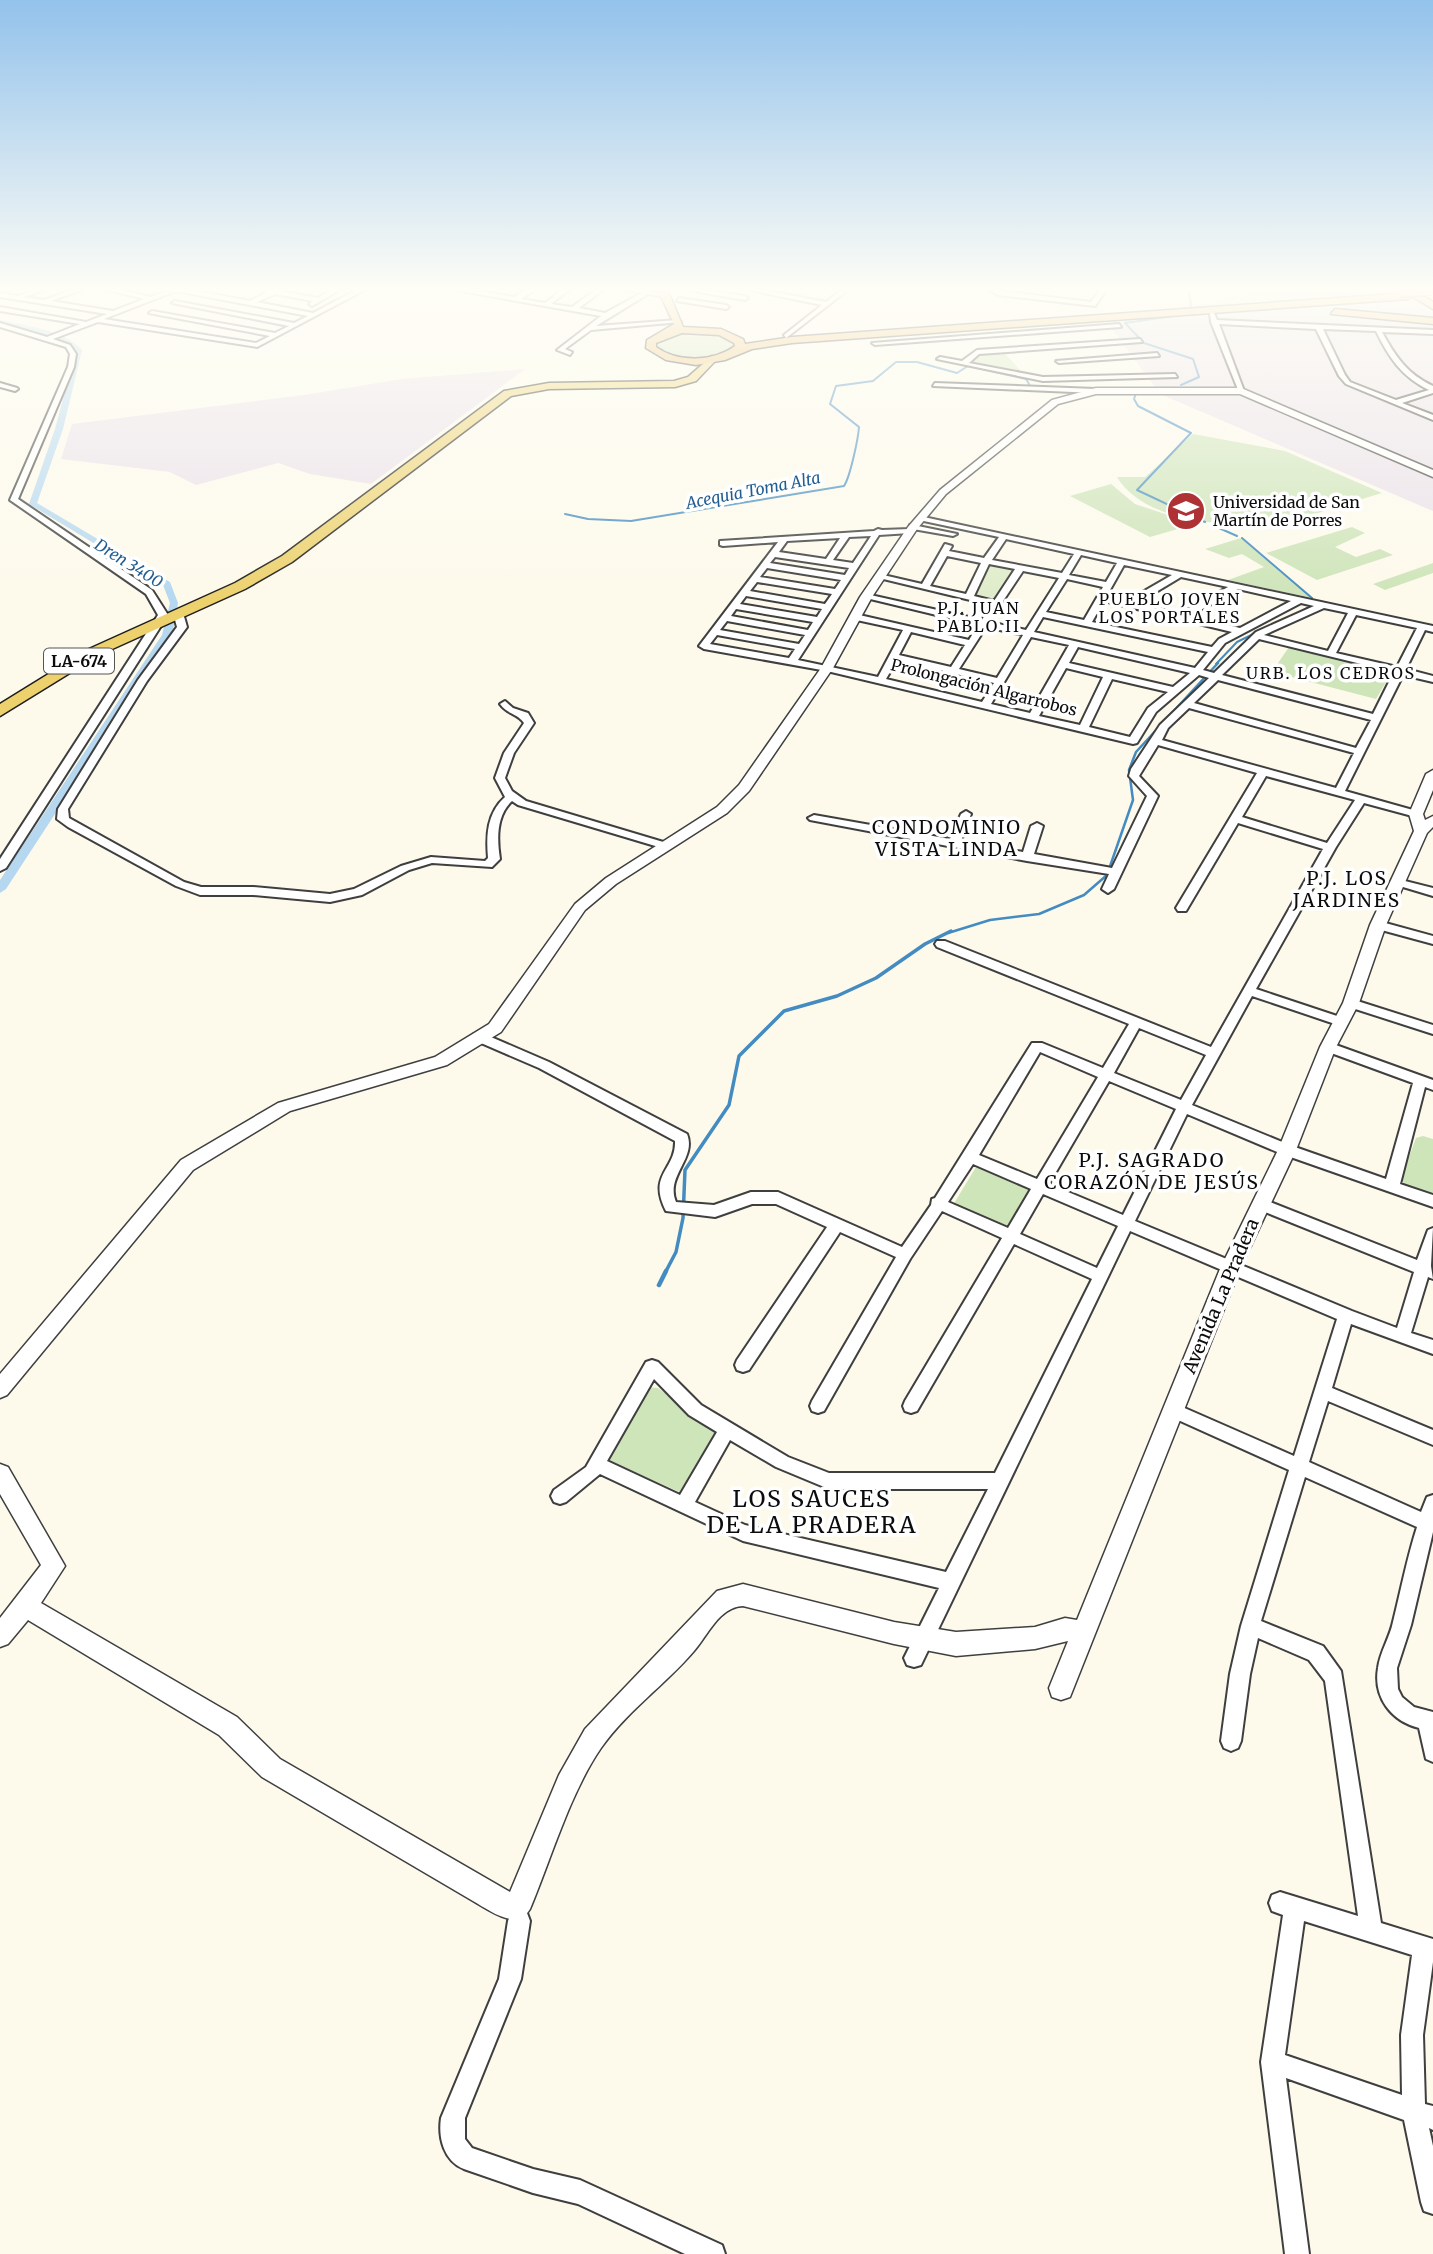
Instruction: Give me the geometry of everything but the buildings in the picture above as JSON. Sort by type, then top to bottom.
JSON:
[{"type":"main road","name":"LA-674","points":[[0,711],[94,652],[240,586],[287,559],[508,393],[519,391]]},
{"type":"street","points":[[61,391],[14,500],[149,592],[163,615],[182,627],[143,680],[63,809],[63,819],[194,890],[253,891],[330,898],[358,892],[424,861],[444,859],[488,865],[494,859],[495,817],[499,807],[511,797]]},
{"type":"street","points":[[0,1389],[187,1165],[284,1107],[441,1061],[495,1028],[580,907],[611,881],[722,810],[744,788],[827,667],[866,597],[915,525],[943,492],[1055,402],[1095,391]]},
{"type":"street","points":[[1241,391],[1433,474]]},
{"type":"street","points":[[1369,391],[1433,418]]},
{"type":"street","points":[[1394,403],[1429,391]]},
{"type":"street","points":[[723,543],[847,534],[915,525],[956,530],[1120,565],[1179,574],[1428,628],[1400,671],[1339,793]]},
{"type":"street","points":[[925,587],[956,530]]},
{"type":"street","points":[[792,662],[878,531]]},
{"type":"street","points":[[828,562],[847,534]]},
{"type":"street","points":[[801,558],[816,536]]},
{"type":"street","points":[[785,538],[714,632],[802,647]]},
{"type":"street","points":[[969,597],[986,560],[1001,539]]},
{"type":"street","points":[[945,553],[1109,585]]},
{"type":"street","points":[[774,554],[855,566]]},
{"type":"street","points":[[985,705],[1077,555]]},
{"type":"street","points":[[765,565],[847,578]]},
{"type":"street","points":[[1087,623],[1120,565]]},
{"type":"street","points":[[954,669],[1021,567]]},
{"type":"street","points":[[1129,604],[1179,574]]},
{"type":"street","points":[[879,578],[997,604]]},
{"type":"street","points":[[755,579],[837,593]]},
{"type":"street","points":[[1182,617],[1237,586]]},
{"type":"street","points":[[744,593],[828,607]]},
{"type":"street","points":[[866,597],[1205,675],[1376,718]]},
{"type":"street","points":[[1101,598],[1240,631]]},
{"type":"street","points":[[1108,889],[1110,872],[1153,796],[1152,791],[1134,776],[1138,765],[1157,742],[1164,727],[1186,705],[1205,675],[1214,650],[1240,631],[1300,600]]},
{"type":"street","points":[[1063,664],[1176,691],[1205,675],[1257,636],[1324,605]]},
{"type":"street","points":[[734,606],[820,620]]},
{"type":"street","points":[[1331,654],[1354,611]]},
{"type":"street","points":[[1041,614],[1214,650]]},
{"type":"street","points":[[0,868],[168,617]]},
{"type":"street","points":[[855,617],[971,643]]},
{"type":"street","points":[[724,618],[811,633]]},
{"type":"street","points":[[881,680],[908,629]]},
{"type":"street","name":"Prolongación Algarrobos","points":[[714,632],[704,646],[827,667],[1133,741],[1152,710],[1176,691]]},
{"type":"street","points":[[1257,636],[1433,679]]},
{"type":"street","points":[[1033,717],[1074,644]]},
{"type":"street","points":[[893,656],[999,681]]},
{"type":"street","points":[[1083,729],[1109,675]]},
{"type":"street","points":[[505,704],[509,710],[527,717],[529,723],[509,753],[500,778],[511,797],[522,803],[666,846]]},
{"type":"street","points":[[1186,705],[1360,752]]},
{"type":"street","points":[[1157,742],[1339,793],[1426,821]]},
{"type":"street","points":[[1182,908],[1263,772]]},
{"type":"street","name":"Avenida La Pradera","points":[[1060,1688],[1230,1269],[1287,1150],[1328,1047],[1351,1003],[1378,925],[1426,821],[1433,774]]},
{"type":"street","points":[[918,1648],[1183,1108],[1330,847],[1361,800]]},
{"type":"street","points":[[954,844],[966,814]]},
{"type":"street","points":[[814,818],[1110,872]]},
{"type":"street","points":[[1235,818],[1330,847]]},
{"type":"street","points":[[1027,858],[1037,826]]},
{"type":"street","points":[[1398,882],[1433,892]]},
{"type":"street","points":[[1378,925],[1433,940]]},
{"type":"street","points":[[941,944],[1214,1053]]},
{"type":"street","points":[[1250,991],[1341,1022]]},
{"type":"street","points":[[1351,1003],[1433,1030]]},
{"type":"street","points":[[911,1406],[1136,1023]]},
{"type":"street","points":[[479,1037],[544,1065],[682,1138],[684,1146],[670,1167],[666,1185],[669,1206],[715,1211],[751,1198],[771,1197],[905,1255]]},
{"type":"street","points":[[818,1406],[905,1255],[970,1157],[1037,1046],[1287,1150],[1433,1201]]},
{"type":"street","points":[[1328,1047],[1426,1082],[1392,1185]]},
{"type":"street","points":[[970,1157],[1230,1269],[1346,1316],[1403,1334],[1433,1347]]},
{"type":"street","points":[[937,1203],[1100,1276]]},
{"type":"street","points":[[1260,1204],[1428,1271]]},
{"type":"street","points":[[743,1366],[837,1224]]},
{"type":"street","points":[[1403,1334],[1428,1271],[1433,1234]]},
{"type":"street","points":[[1231,1741],[1250,1626],[1346,1316]]},
{"type":"street","points":[[560,1496],[592,1472],[652,1367],[695,1410],[782,1462],[829,1481],[1000,1481]]},
{"type":"street","points":[[1321,1391],[1433,1438]]},
{"type":"street","points":[[1173,1410],[1298,1468],[1427,1523]]},
{"type":"street","points":[[684,1505],[727,1429]]},
{"type":"street","points":[[596,1464],[743,1533],[951,1582]]},
{"type":"street","points":[[0,1474],[54,1566],[0,1636]]},
{"type":"street","points":[[1433,1503],[1402,1625],[1387,1668],[1388,1690],[1395,1704],[1409,1716],[1430,1721],[1433,1752]]},
{"type":"street","points":[[25,1606],[228,1726],[271,1768],[482,1892],[508,1906],[516,1907],[544,1849],[573,1772],[593,1738],[622,1703],[684,1645],[723,1598],[743,1595],[918,1648],[1035,1638],[1065,1629],[1083,1632]]},
{"type":"street","points":[[1250,1626],[1316,1653],[1334,1678],[1371,1931]]},
{"type":"street","points":[[1297,2254],[1272,2062],[1287,1905],[1429,1949],[1412,2035],[1433,2202]]},
{"type":"street","points":[[519,1921],[510,1979],[453,2118],[452,2135],[458,2151],[464,2157],[533,2181],[580,2192],[713,2254]]},
{"type":"street","points":[[1272,2062],[1424,2115]]},
{"type":"shaded area","points":[[327,391],[495,391],[371,484],[310,474],[278,463],[196,485],[170,472],[61,459],[72,424]]},
{"type":"shaded area","points":[[1158,391],[1433,391],[1433,511]]},
{"type":"green space","points":[[1193,434],[1285,451],[1382,493],[1295,519],[1263,523],[1216,523],[1169,514],[1148,505],[1130,493],[1117,477],[1145,477]]},
{"type":"green space","points":[[1111,484],[1135,504],[1195,524],[1150,537],[1070,496]]},
{"type":"green space","points":[[1352,527],[1365,533],[1335,547],[1356,557],[1380,549],[1393,555],[1317,580],[1266,553]]},
{"type":"green space","points":[[1241,538],[1312,598],[1228,580],[1264,567],[1242,554],[1229,558],[1205,549]]},
{"type":"green space","points":[[986,559],[1019,567],[997,603],[970,596]]},
{"type":"green space","points":[[1433,563],[1433,573],[1385,590],[1373,584]]},
{"type":"green space","points":[[1289,647],[1392,672],[1376,699],[1272,672]]},
{"type":"green space","points":[[1423,1136],[1433,1139],[1433,1194],[1405,1185],[1401,1179],[1416,1138]]},
{"type":"green space","points":[[976,1167],[1035,1190],[1011,1230],[953,1205]]},
{"type":"green space","points":[[645,1387],[658,1388],[718,1433],[682,1493],[607,1460]]},
{"type":"waterway","name":"Dren 3400","points":[[0,889],[167,635],[174,603],[167,584],[33,504],[59,429],[69,391]]},
{"type":"waterway","name":"Acequia Toma Alta","points":[[565,514],[588,519],[631,521],[844,486],[849,475],[859,427],[830,404],[834,391]]},
{"type":"waterway","points":[[1136,393],[1134,399],[1138,406],[1191,433],[1137,490],[1205,522]]},
{"type":"waterway","points":[[1219,528],[1237,536]]},
{"type":"waterway","points":[[1242,538],[1312,598]]},
{"type":"waterway","points":[[1297,614],[1313,604]]},
{"type":"waterway","points":[[1216,664],[1237,642],[1280,621]]},
{"type":"waterway","points":[[948,933],[990,920],[1039,914],[1084,895],[1107,875],[1133,800],[1129,770],[1136,752],[1218,663]]},
{"type":"waterway","points":[[665,1273],[676,1252],[683,1218],[685,1170],[729,1105],[739,1056],[784,1011],[837,996],[876,978],[925,944],[951,931]]},
{"type":"waterway","points":[[659,1285],[665,1273]]},
{"type":"place","name":"Universidad de San Martín de Porres","points":[[1186,511]]},
{"type":"district","name":"PUEBLO JOVEN LOS PORTALES","points":[[1170,608]]},
{"type":"district","name":"P.J. JUAN PABLO II","points":[[979,617]]},
{"type":"district","name":"URB. LOS CEDROS","points":[[1331,673]]},
{"type":"district","name":"CONDOMINIO VISTA LINDA","points":[[947,838]]},
{"type":"district","name":"P.J. LOS JARDINES","points":[[1347,889]]},
{"type":"district","name":"P.J. SAGRADO CORAZÓN DE JESÚS","points":[[1152,1171]]},
{"type":"district","name":"LOS SAUCES DE LA PRADERA","points":[[812,1512]]}]
